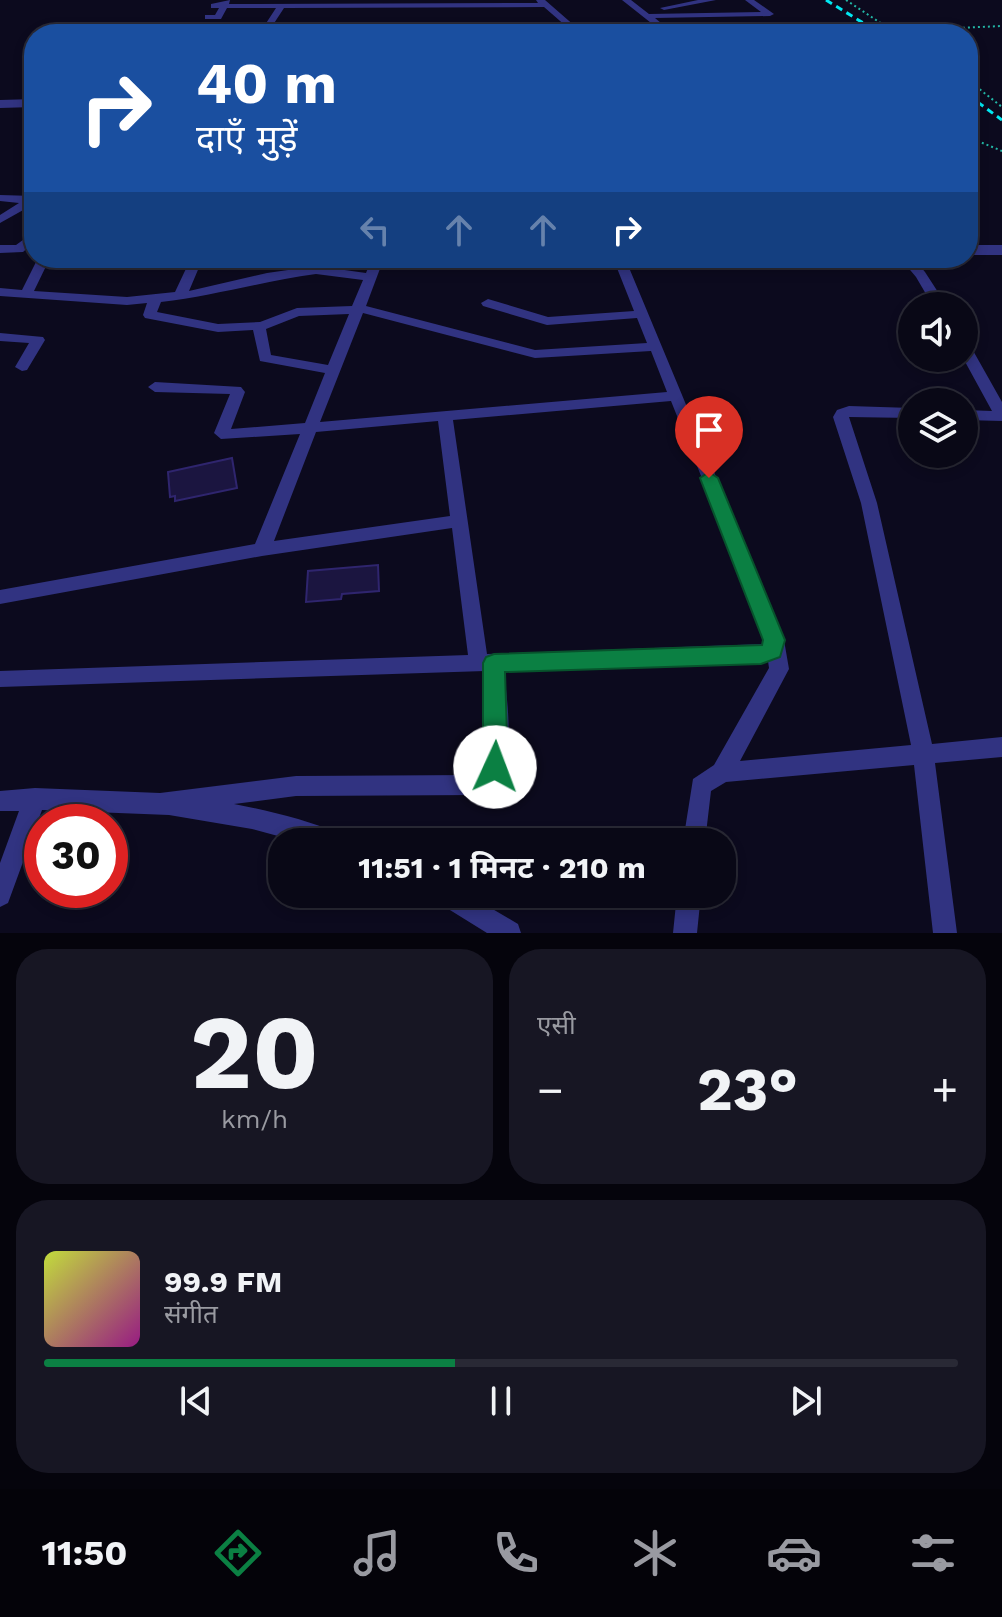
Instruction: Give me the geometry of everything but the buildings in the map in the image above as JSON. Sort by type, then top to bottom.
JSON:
[{"type":"street","points":[[626,0],[658,24]]},
{"type":"street","points":[[646,14],[712,0]]},
{"type":"street","points":[[646,14],[771,14],[749,0]]},
{"type":"street","points":[[221,3],[281,6],[543,3],[568,24]]},
{"type":"street","points":[[269,24],[281,6]]},
{"type":"street","points":[[0,104],[24,103]]},
{"type":"street","points":[[0,198],[24,200]]},
{"type":"street","points":[[0,220],[24,205]]},
{"type":"street","points":[[0,249],[19,249],[24,245]]},
{"type":"street","points":[[978,250],[1002,250]]},
{"type":"street","points":[[26,294],[39,268]]},
{"type":"street","points":[[180,296],[193,268]]},
{"type":"street","points":[[0,292],[127,301],[206,293],[303,268]]},
{"type":"street","points":[[334,268],[369,277]]},
{"type":"street","points":[[262,549],[373,268]]},
{"type":"street","points":[[623,268],[755,588],[779,669],[722,772],[701,786],[696,828]]},
{"type":"street","points":[[915,268],[931,292]]},
{"type":"street","points":[[156,297],[149,314],[152,316],[208,328],[259,326],[297,312],[356,309],[373,310],[541,355],[655,347]]},
{"type":"street","points":[[488,303],[547,321],[642,314]]},
{"type":"street","points":[[259,326],[265,358],[331,370]]},
{"type":"street","points":[[0,337],[38,340],[22,367]]},
{"type":"street","points":[[978,372],[1002,416]]},
{"type":"street","points":[[155,387],[236,390],[238,392],[223,435],[674,396]]},
{"type":"street","points":[[898,413],[849,411],[842,413],[841,417],[869,503],[923,752],[945,933]]},
{"type":"street","points":[[161,803],[296,786],[479,785],[491,774],[497,759],[486,664],[460,521],[445,414]]},
{"type":"street","points":[[978,415],[1002,416]]},
{"type":"street","points":[[0,597],[262,549],[460,521]]},
{"type":"street","points":[[0,679],[761,655],[769,653],[774,646]]},
{"type":"street","points":[[722,772],[1002,747]]},
{"type":"street","points":[[0,895],[35,798]]},
{"type":"street","points":[[0,801],[35,798],[161,803],[293,828]]},
{"type":"street","points":[[468,908],[509,933]]},
{"type":"street","points":[[685,933],[688,908]]},
{"type":"path","points":[[846,0],[883,24]]},
{"type":"path","points":[[978,27],[1002,26]]},
{"type":"path","points":[[978,88],[1002,107]]},
{"type":"path","points":[[978,141],[1002,151]]},
{"type":"railway","points":[[826,0],[865,24]]},
{"type":"railway","points":[[978,102],[1002,120]]},
{"type":"route","points":[[495,767],[494,663],[761,655],[772,651],[774,640],[709,478]]}]
